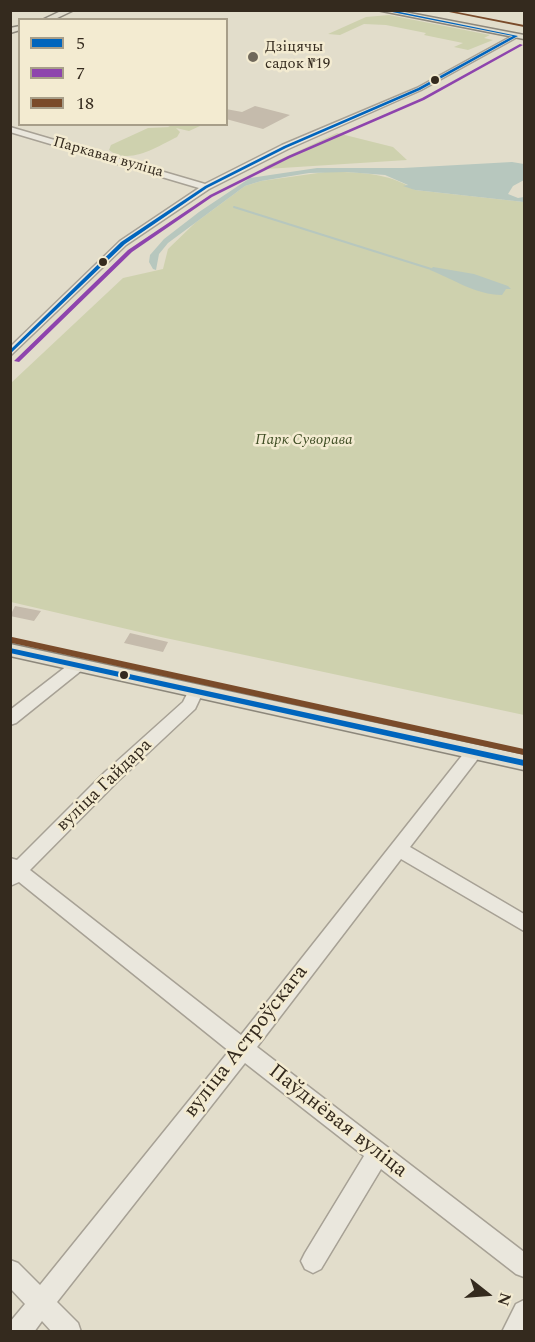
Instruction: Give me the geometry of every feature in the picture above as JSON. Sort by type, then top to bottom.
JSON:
[{"type":"main road","points":[[50,18],[71,10]]},
{"type":"main road","points":[[380,10],[522,35]]},
{"type":"main road","points":[[10,650],[525,763]]},
{"type":"street","points":[[10,352],[123,243],[206,187],[285,147],[420,89],[522,35]]},
{"type":"street","name":"Паркавая вуліца","points":[[10,129],[206,187]]},
{"type":"street","points":[[10,719],[77,666]]},
{"type":"street","name":"вуліца Гайдара","points":[[13,872],[111,777],[190,705],[195,692]]},
{"type":"street","name":"вуліца Астроўскага","points":[[18,1332],[243,1049],[474,752]]},
{"type":"street","points":[[399,849],[525,923]]},
{"type":"street","name":"Паўднёвая вуліца","points":[[13,872],[525,1266]]},
{"type":"street","points":[[313,1261],[378,1154]]},
{"type":"street","points":[[10,1271],[69,1332]]},
{"type":"street","points":[[514,1332],[525,1311]]},
{"type":"green space","points":[[389,15],[490,35],[484,38],[493,40],[468,50],[454,47],[463,43],[424,35],[426,33],[386,25],[364,24],[340,35],[328,34],[366,17]]},
{"type":"green space","points":[[168,126],[200,126],[189,131],[176,128],[180,132],[177,137],[143,153],[125,156],[109,150],[111,145],[148,128],[170,127]]},
{"type":"green space","points":[[337,133],[393,147],[407,160],[266,169],[264,167]]},
{"type":"green space","name":"Парк Суворава","points":[[325,172],[372,174],[405,184],[415,190],[524,202],[524,715],[161,637],[11,602],[11,383],[123,278],[163,269],[168,249],[195,223],[245,186],[261,181]]},
{"type":"shaded area","points":[[512,162],[524,164],[524,180],[513,186],[508,194],[518,198],[524,197],[524,202],[415,190],[385,175],[347,172],[309,173],[261,181],[245,186],[168,243],[159,254],[156,270],[149,262],[150,255],[164,239],[250,178],[317,168],[403,168]]},
{"type":"shaded area","points":[[433,267],[474,274],[511,289],[506,289],[502,295],[483,292],[430,270]]},
{"type":"building","points":[[255,106],[290,115],[263,129],[228,120],[228,109],[242,112]]},
{"type":"building","points":[[15,606],[41,611],[34,621],[10,616]]},
{"type":"building","points":[[130,633],[168,642],[163,652],[124,643]]},
{"type":"waterway","points":[[234,207],[431,269]]},
{"type":"transit line","name":"5","points":[[383,10],[516,36]]},
{"type":"transit line","name":"18","points":[[440,10],[524,26]]},
{"type":"transit line","name":"5","points":[[10,353],[123,243],[206,187],[285,147],[419,89],[516,36]]},
{"type":"transit line","name":"7","points":[[17,361],[130,251],[211,196],[289,157],[423,99],[521,45]]},
{"type":"transit line","name":"18","points":[[12,640],[524,752]]},
{"type":"transit line","name":"5","points":[[10,650],[524,763]]},
{"type":"place","name":"Дзіцячы садок №19","points":[[253,57]]}]
